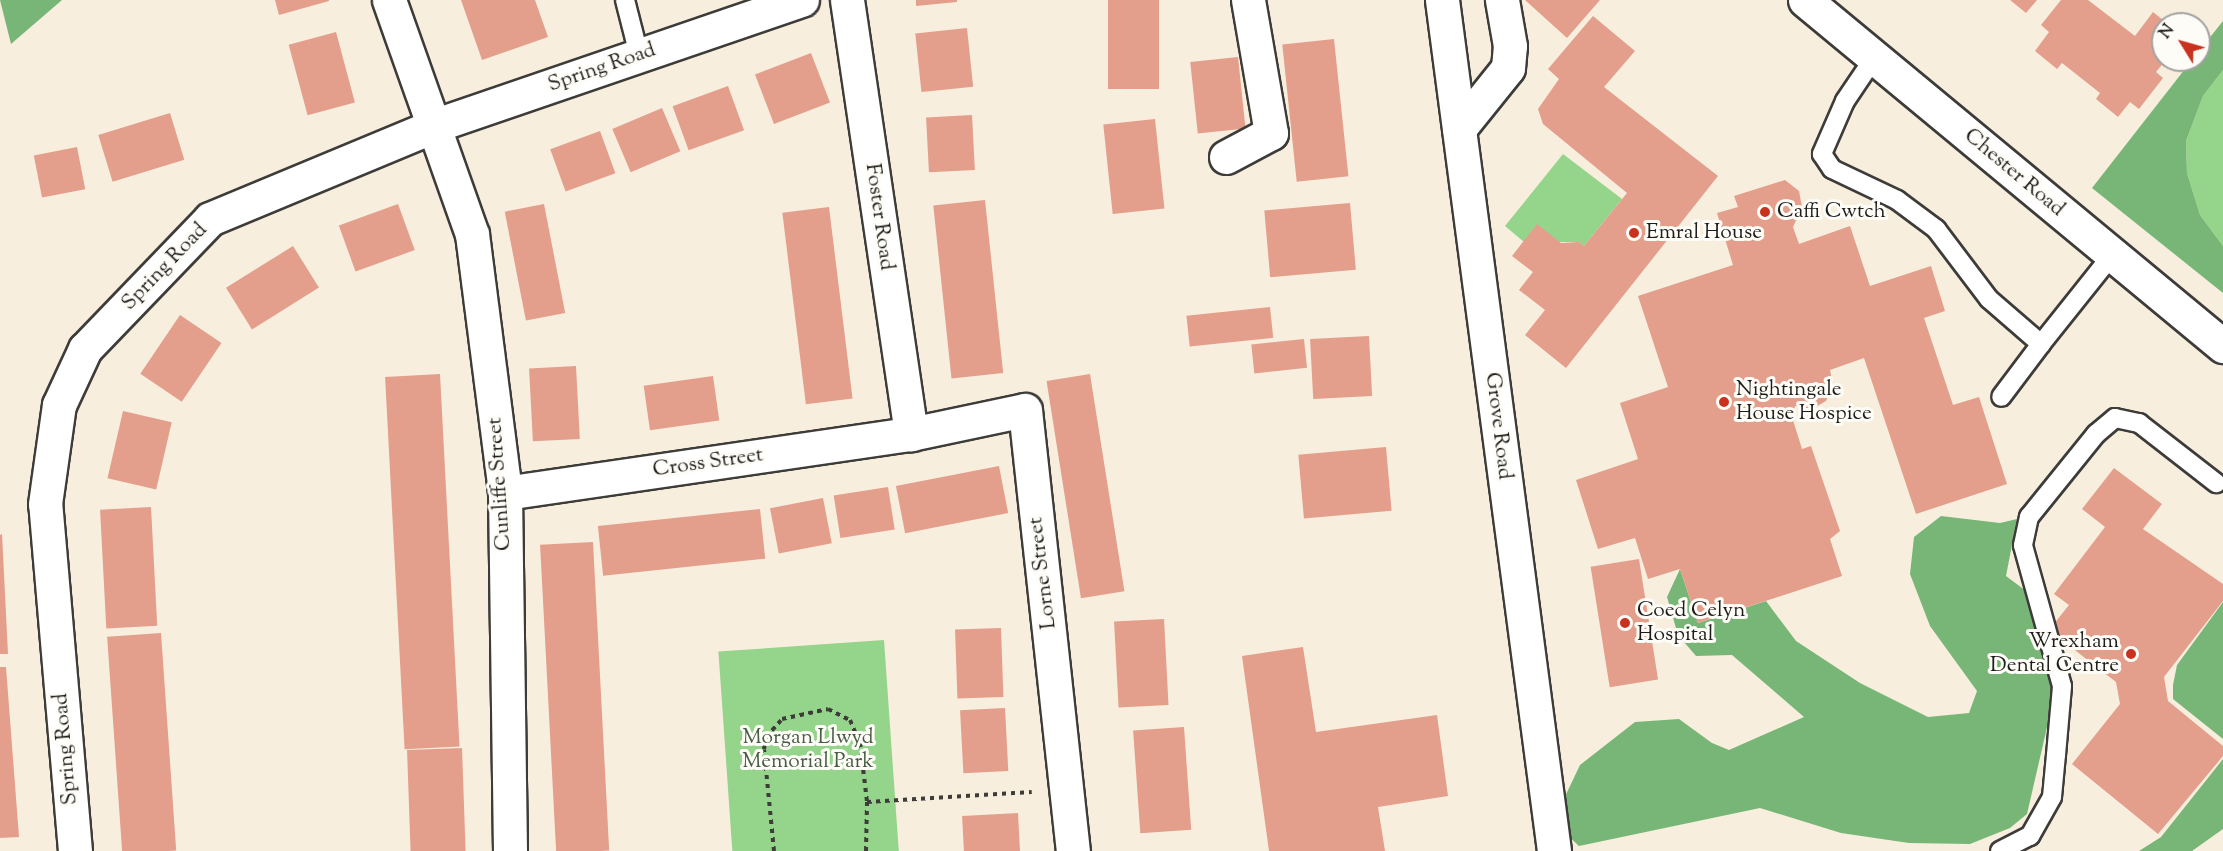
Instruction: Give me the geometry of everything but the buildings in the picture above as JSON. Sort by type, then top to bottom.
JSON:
[{"type":"street","name":"Cunliffe Street","points":[[389,0],[472,234],[505,493],[510,851]]},
{"type":"street","name":"Spring Road","points":[[75,851],[45,504],[59,405],[86,349],[210,219],[433,126],[802,0]]},
{"type":"street","name":"Foster Road","points":[[847,0],[911,434]]},
{"type":"street","points":[[1226,157],[1271,133],[1248,0]]},
{"type":"street","name":"Grove Road","points":[[1442,0],[1554,851]]},
{"type":"street","points":[[1459,129],[1508,68],[1510,46],[1502,0]]},
{"type":"street","name":"Chester Road","points":[[1805,0],[2223,346]]},
{"type":"street","name":"Lorne Street","points":[[911,434],[1024,410],[1069,790],[1073,851]]},
{"type":"street","name":"Cross Street","points":[[505,493],[911,434]]},
{"type":"lane","points":[[625,0],[639,55]]},
{"type":"lane","points":[[1874,58],[1845,101],[1822,154],[1832,169],[1897,200],[1936,229],[1989,299],[2041,344]]},
{"type":"lane","points":[[2001,397],[2112,255]]},
{"type":"lane","points":[[2000,851],[2030,836],[2052,797],[2057,744],[2062,686],[2023,545],[2029,517],[2096,434],[2115,418],[2139,423],[2216,483]]},
{"type":"path","points":[[774,851],[764,749],[772,727],[782,719],[828,709],[850,720],[860,743],[867,802],[866,851]]},
{"type":"path","points":[[867,802],[1069,790]]},
{"type":"green space","points":[[0,0],[62,0],[11,44]]},
{"type":"green space","points":[[2223,21],[2223,70],[2203,96],[2186,141],[2187,173],[2200,215],[2223,246],[2223,293],[2092,188],[2183,72],[2211,72],[2211,36]]},
{"type":"green space","points":[[2223,70],[2223,246],[2200,215],[2187,173],[2186,141],[2203,96]]},
{"type":"green space","points":[[1563,154],[1622,199],[1584,246],[1579,242],[1524,242],[1505,226]]},
{"type":"green space","points":[[1941,516],[2000,523],[2017,519],[2006,576],[2030,594],[2057,684],[2027,814],[2010,828],[1970,844],[1909,843],[1841,833],[1760,808],[1579,846],[1565,833],[1560,807],[1580,765],[1635,722],[1679,719],[1712,743],[1729,750],[1804,717],[1732,655],[1696,656],[1678,635],[1667,597],[1680,569],[1698,623],[1766,601],[1796,641],[1860,683],[1928,717],[1969,713],[1977,691],[1930,626],[1910,574],[1914,537]]},
{"type":"green space","points":[[2223,602],[2223,739],[2173,699],[2173,685],[2177,665]]},
{"type":"green space","name":"Morgan Llwyd Memorial Park","points":[[884,640],[899,851],[732,851],[718,652]]},
{"type":"green space","points":[[2223,759],[2223,829],[2192,851],[2139,851],[2161,837]]},
{"type":"place","name":"Caffi Cwtch","points":[[1765,212]]},
{"type":"place","name":"Emral House","points":[[1634,233]]},
{"type":"place","name":"Nightingale House Hospice","points":[[1724,402]]},
{"type":"place","name":"Coed Celyn Hospital","points":[[1625,623]]},
{"type":"place","name":"Wrexham Dental Centre","points":[[2131,654]]}]
